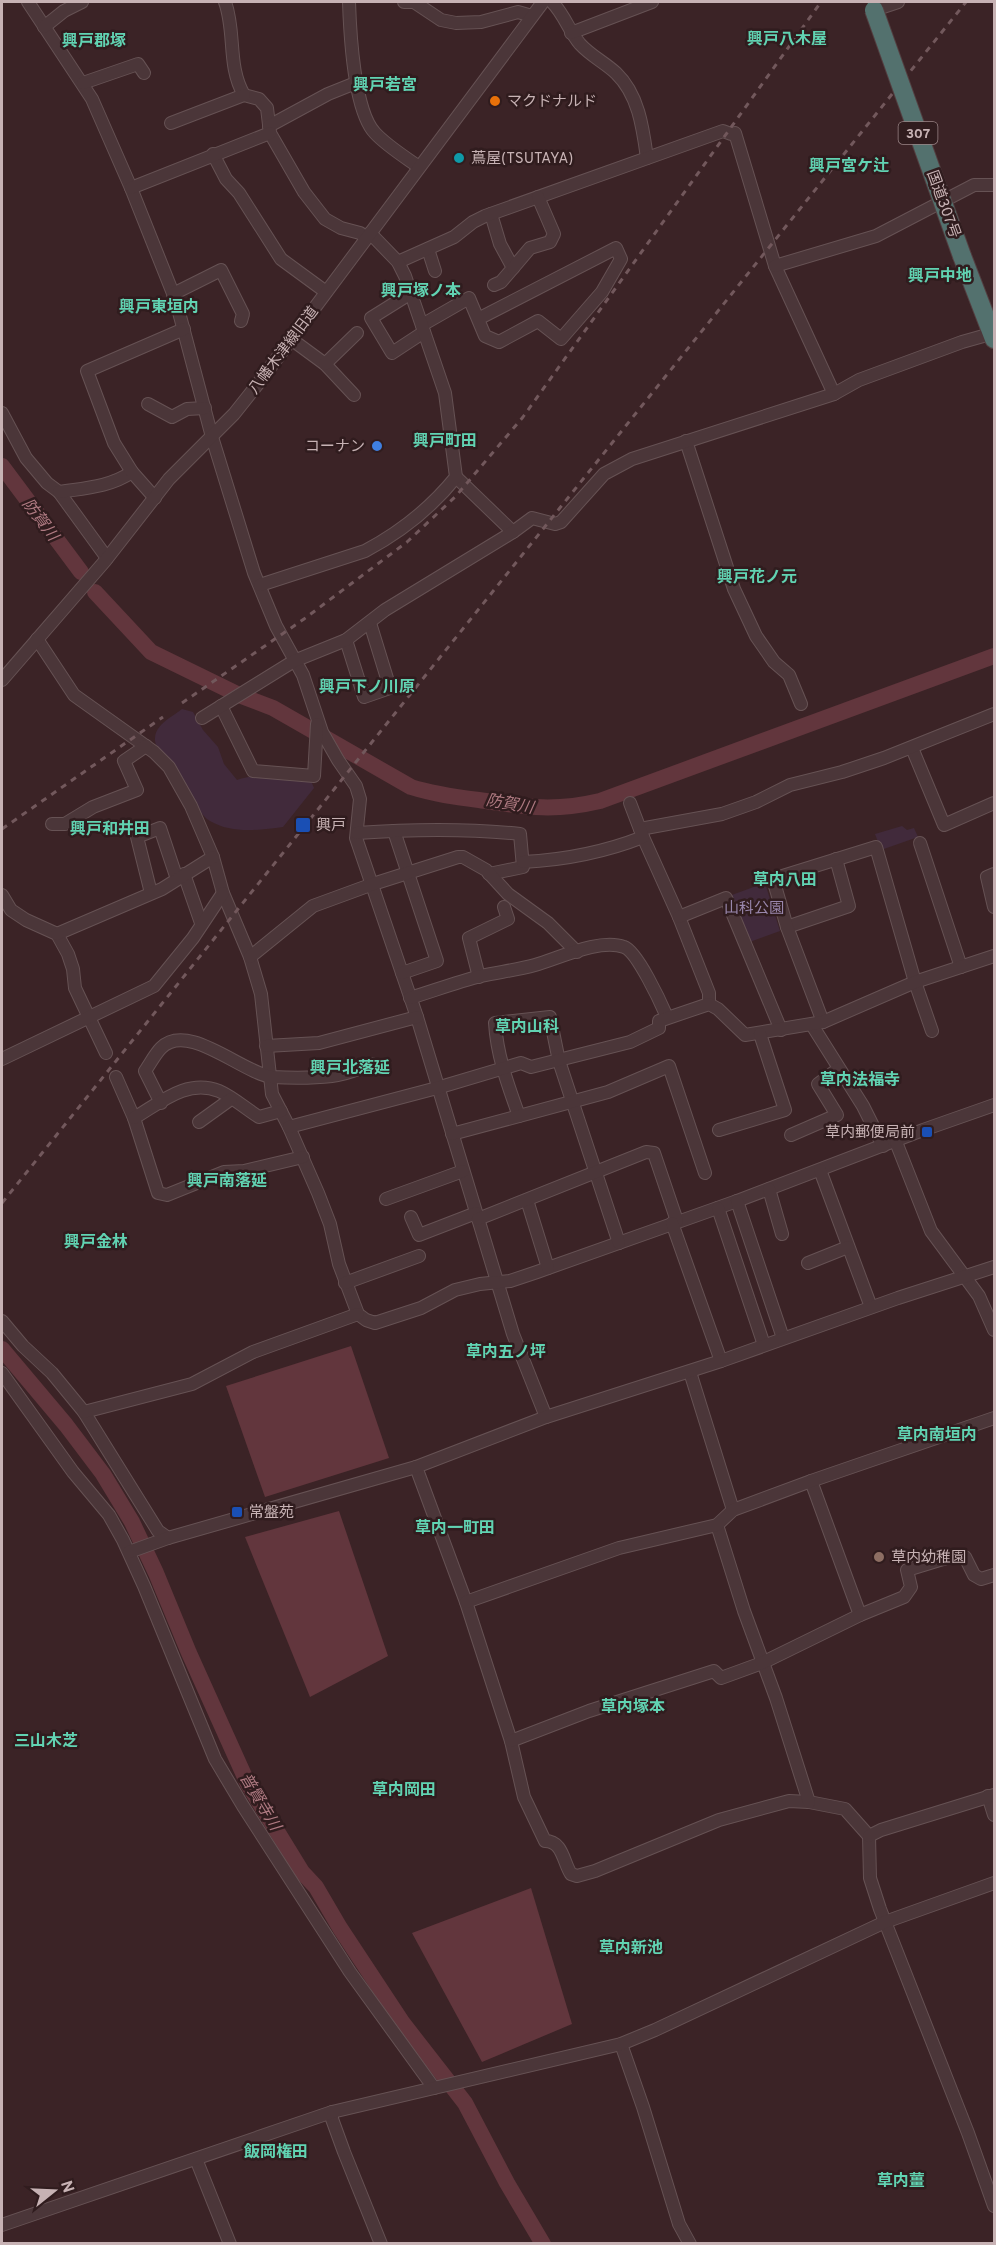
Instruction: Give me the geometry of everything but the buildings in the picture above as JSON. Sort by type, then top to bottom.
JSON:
[{"type":"highway","name":"国道307号","points":[[872,6],[962,256],[994,335]]},
{"type":"street","points":[[28,2],[92,99],[131,188],[174,294],[212,436],[260,585],[276,626],[303,675],[317,718],[330,747],[356,786],[360,799],[356,838],[417,1017],[517,1345],[546,1417]]},
{"type":"street","points":[[44,27],[66,5],[81,2]]},
{"type":"street","points":[[225,2],[230,20],[233,66],[237,83],[244,95]]},
{"type":"street","points":[[349,2],[351,38],[360,98],[374,132],[419,167]]},
{"type":"street","points":[[404,2],[414,2],[441,20],[456,23],[481,22],[518,12],[532,16]]},
{"type":"street","name":"八幡木津線旧道","points":[[2,680],[191,456],[234,414],[543,2]]},
{"type":"street","points":[[552,2],[571,33],[589,54],[617,74],[626,87],[641,117],[647,158]]},
{"type":"street","points":[[571,33],[652,2]]},
{"type":"street","points":[[872,6],[898,2]]},
{"type":"street","points":[[83,83],[138,64],[144,74]]},
{"type":"street","points":[[131,188],[270,130],[328,94],[358,82]]},
{"type":"street","points":[[171,123],[244,95],[259,99],[267,108],[270,130],[304,192],[325,219],[341,228],[368,235],[398,262],[445,393],[456,477],[513,532]]},
{"type":"street","points":[[398,262],[454,237],[473,222],[491,214],[723,131],[735,133],[775,266],[834,394]]},
{"type":"street","points":[[213,154],[226,179],[239,193],[281,259],[327,292]]},
{"type":"street","points":[[775,266],[876,237],[974,185],[994,185]]},
{"type":"street","points":[[494,285],[501,282],[530,248],[550,242],[554,234],[538,197]]},
{"type":"street","points":[[491,214],[500,244],[513,268]]},
{"type":"street","points":[[411,293],[371,318],[392,353],[469,298],[485,336],[499,342],[538,321],[561,339],[602,292],[621,259],[616,248],[478,319]]},
{"type":"street","points":[[428,249],[435,271]]},
{"type":"street","points":[[174,294],[221,270],[243,314],[241,321]]},
{"type":"street","points":[[155,498],[132,472],[114,442],[87,370],[184,328]]},
{"type":"street","points":[[325,364],[357,333]]},
{"type":"street","points":[[202,718],[294,661],[346,640],[423,587],[513,532],[531,518],[555,524],[561,522],[604,474],[632,459],[834,394],[859,380],[962,342],[994,335]]},
{"type":"street","points":[[291,339],[325,364],[354,395]]},
{"type":"street","points":[[148,404],[172,417],[187,409],[205,408]]},
{"type":"street","points":[[2,413],[26,458],[47,483],[59,492],[107,558]]},
{"type":"street","points":[[686,441],[734,589],[756,636],[774,662],[789,675],[801,704]]},
{"type":"street","points":[[59,492],[100,486],[118,481],[132,472]]},
{"type":"street","points":[[260,585],[372,548],[419,515],[456,477]]},
{"type":"street","points":[[346,640],[364,697],[390,688],[370,622]]},
{"type":"street","points":[[37,639],[74,695],[146,746],[169,766],[191,806],[213,857],[223,893],[250,957],[261,994],[272,1094],[303,1157],[330,1224],[345,1283],[358,1314],[366,1320],[375,1323],[421,1308],[455,1290],[519,1278],[718,1208],[994,1105]]},
{"type":"street","points":[[221,706],[253,771],[314,776],[317,718]]},
{"type":"street","points":[[522,862],[547,861],[593,852],[624,844],[642,833],[722,814],[756,802],[790,785],[842,772],[912,748],[994,714]]},
{"type":"street","points":[[52,824],[65,824],[93,807],[137,790],[124,761],[146,746]]},
{"type":"street","points":[[912,748],[944,825],[994,803]]},
{"type":"street","points":[[630,803],[679,917],[709,993],[710,1004]]},
{"type":"street","points":[[151,893],[137,837],[160,828],[201,922]]},
{"type":"street","points":[[357,833],[478,829],[520,834],[523,867],[489,874]]},
{"type":"street","points":[[394,831],[436,961],[402,973]]},
{"type":"street","points":[[920,843],[961,967]]},
{"type":"street","points":[[883,1146],[863,1106],[838,1069],[817,1023],[773,879],[876,847],[915,982],[932,1031]]},
{"type":"street","points":[[57,934],[151,893],[213,857]]},
{"type":"street","points":[[250,957],[313,906],[458,857],[473,862],[489,874],[508,894],[548,923],[577,952]]},
{"type":"street","points":[[787,927],[849,906],[836,860]]},
{"type":"street","points":[[994,874],[987,877],[994,907]]},
{"type":"street","points":[[2,1059],[154,986],[193,938],[201,922],[223,893]]},
{"type":"street","points":[[2,895],[11,910],[26,920],[57,934],[68,954],[73,969],[75,988],[106,1053]]},
{"type":"street","points":[[679,917],[726,898],[781,1030]]},
{"type":"street","points":[[479,977],[469,938],[508,920],[504,907]]},
{"type":"street","points":[[410,998],[479,977],[535,965],[602,946],[625,947],[631,951],[650,981],[667,1017]]},
{"type":"street","points":[[289,1126],[521,1064],[531,1067],[630,1042],[659,1028],[659,1021],[667,1017],[710,1004],[745,1035],[817,1023],[915,982],[994,956]]},
{"type":"street","points":[[266,1046],[319,1043],[417,1017]]},
{"type":"street","points":[[519,1116],[496,1044],[495,1023],[550,1017],[559,1060],[619,1243]]},
{"type":"street","points":[[718,1130],[785,1110],[760,1034]]},
{"type":"street","points":[[161,1103],[145,1071],[161,1047],[173,1041],[186,1040],[204,1046],[223,1057],[270,1077],[334,1076],[372,1064]]},
{"type":"street","points":[[452,1134],[608,1092],[669,1065],[705,1173]]},
{"type":"street","points":[[791,1135],[837,1115],[818,1084],[838,1069]]},
{"type":"street","points":[[117,1077],[134,1118],[158,1193],[167,1195],[224,1172],[244,1171],[303,1157]]},
{"type":"street","points":[[134,1118],[178,1092],[191,1087],[203,1087],[220,1092],[259,1117],[281,1111]]},
{"type":"street","points":[[199,1122],[231,1099]]},
{"type":"street","points":[[896,1142],[931,1231],[979,1296],[994,1330]]},
{"type":"street","points":[[411,1217],[419,1234],[527,1200],[646,1152],[654,1153],[722,1361]]},
{"type":"street","points":[[820,1170],[871,1307]]},
{"type":"street","points":[[386,1199],[463,1171]]},
{"type":"street","points":[[769,1189],[782,1234]]},
{"type":"street","points":[[527,1200],[548,1268]]},
{"type":"street","points":[[737,1201],[783,1338]]},
{"type":"street","points":[[718,1208],[764,1345]]},
{"type":"street","points":[[808,1263],[848,1247]]},
{"type":"street","points":[[345,1283],[419,1256]]},
{"type":"street","points":[[131,1551],[163,1539],[416,1467],[546,1417],[690,1372],[871,1307],[994,1267]]},
{"type":"street","points":[[84,1412],[192,1384],[253,1352],[358,1314]]},
{"type":"street","points":[[2,1321],[23,1346],[52,1373],[84,1412],[163,1539]]},
{"type":"street","points":[[690,1372],[733,1510]]},
{"type":"street","points":[[2,1373],[73,1472],[109,1515],[131,1551],[215,1759],[243,1806],[350,1972],[438,2088]]},
{"type":"street","points":[[466,1602],[619,1548],[717,1525],[733,1510],[994,1418]]},
{"type":"street","points":[[416,1467],[466,1602],[511,1742],[524,1797],[545,1841],[558,1845],[571,1874],[577,1876],[595,1871],[719,1820],[789,1801],[809,1802],[845,1809],[869,1836],[870,1878],[994,2206]]},
{"type":"street","points":[[811,1481],[860,1615]]},
{"type":"street","points":[[717,1525],[809,1802]]},
{"type":"street","points":[[511,1742],[589,1711],[694,1677],[714,1671],[721,1678],[762,1663],[860,1615],[904,1597],[911,1587],[907,1570],[959,1556],[966,1557],[974,1575],[981,1580],[994,1575]]},
{"type":"street","points":[[869,1836],[881,1830],[992,1796],[994,1815]]},
{"type":"street","points":[[2,2225],[332,2112],[621,2043],[687,2016],[885,1922],[994,1883]]},
{"type":"street","points":[[621,2043],[644,2108],[679,2224],[690,2244]]},
{"type":"street","points":[[332,2112],[332,2119],[344,2152],[381,2244]]},
{"type":"street","points":[[196,2159],[230,2244]]},
{"type":"green space","points":[[182,709],[193,712],[203,730],[218,747],[224,764],[237,780],[264,775],[311,781],[314,788],[283,827],[255,830],[227,828],[204,816],[173,763],[155,742],[156,733],[161,725]]},
{"type":"green space","points":[[902,826],[907,830],[914,828],[918,837],[881,850],[875,834]]},
{"type":"green space","name":"山科公園","points":[[765,883],[780,931],[747,943],[729,896]]},
{"type":"shaded area","points":[[351,1346],[389,1458],[265,1497],[226,1386]]},
{"type":"shaded area","points":[[339,1511],[388,1656],[310,1697],[245,1537]]},
{"type":"shaded area","points":[[531,1888],[572,2024],[482,2062],[412,1933]]},
{"type":"waterway","name":"防賀川","points":[[2,466],[81,572]]},
{"type":"waterway","name":"防賀川","points":[[95,592],[151,652],[239,695],[273,708],[411,787],[445,795],[526,806],[568,806],[600,801],[994,656]]},
{"type":"waterway","name":"普賢寺川","points":[[2,1349],[66,1425],[103,1474],[132,1522],[156,1573],[248,1784],[302,1872],[316,1887],[402,2022],[465,2103],[507,2183],[543,2244]]},
{"type":"railway","points":[[182,703],[304,619],[407,542],[456,496],[523,417],[821,2]]},
{"type":"railway","points":[[2,1203],[966,2]]},
{"type":"railway","points":[[2,829],[163,717]]},
{"type":"place","name":"マクドナルド","points":[[495,101]]},
{"type":"place","name":"蔦屋(TSUTAYA)","points":[[459,158]]},
{"type":"place","name":"コーナン","points":[[377,446]]},
{"type":"place","name":"興戸","points":[[303,825]]},
{"type":"place","name":"草内郵便局前","points":[[927,1132]]},
{"type":"place","name":"常盤苑","points":[[237,1512]]},
{"type":"place","name":"草内幼稚園","points":[[879,1557]]},
{"type":"district","name":"興戸八木屋","points":[[787,38]]},
{"type":"district","name":"興戸郡塚","points":[[94,40]]},
{"type":"district","name":"興戸若宮","points":[[385,84]]},
{"type":"district","name":"興戸宮ケ辻","points":[[849,165]]},
{"type":"district","name":"興戸中地","points":[[940,275]]},
{"type":"district","name":"興戸塚ノ本","points":[[421,290]]},
{"type":"district","name":"興戸東垣内","points":[[159,306]]},
{"type":"district","name":"興戸町田","points":[[445,440]]},
{"type":"district","name":"興戸花ノ元","points":[[757,576]]},
{"type":"district","name":"興戸下ノ川原","points":[[367,686]]},
{"type":"district","name":"興戸和井田","points":[[110,828]]},
{"type":"district","name":"草内八田","points":[[785,879]]},
{"type":"district","name":"草内山科","points":[[527,1026]]},
{"type":"district","name":"興戸北落延","points":[[350,1067]]},
{"type":"district","name":"草内法福寺","points":[[860,1079]]},
{"type":"district","name":"興戸南落延","points":[[227,1180]]},
{"type":"district","name":"興戸金林","points":[[96,1241]]},
{"type":"district","name":"草内五ノ坪","points":[[506,1351]]},
{"type":"district","name":"草内南垣内","points":[[937,1434]]},
{"type":"district","name":"草内一町田","points":[[455,1527]]},
{"type":"district","name":"草内塚本","points":[[633,1706]]},
{"type":"district","name":"三山木芝","points":[[46,1740]]},
{"type":"district","name":"草内岡田","points":[[404,1789]]},
{"type":"district","name":"草内新池","points":[[631,1947]]},
{"type":"district","name":"飯岡権田","points":[[276,2151]]},
{"type":"district","name":"草内薑","points":[[901,2180]]}]
